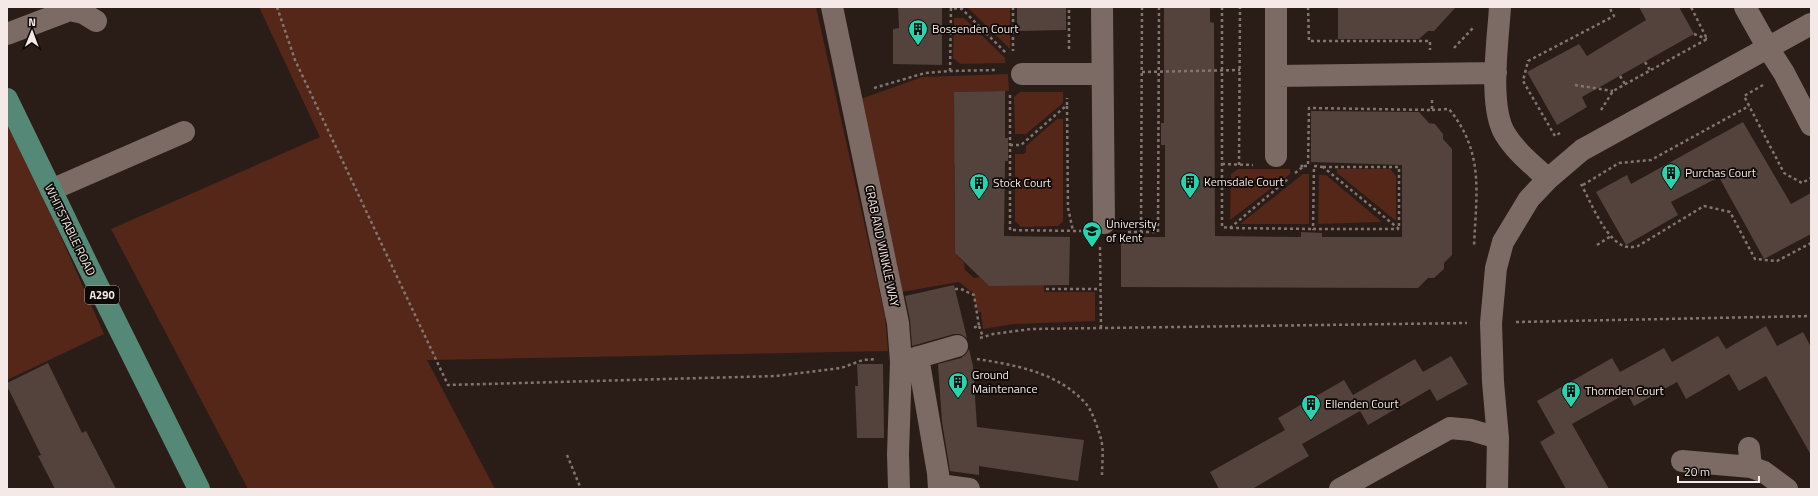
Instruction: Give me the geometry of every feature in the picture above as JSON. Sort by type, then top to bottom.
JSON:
[{"type":"main road","name":"WHITSTABLE ROAD","points":[[7,99],[199,489]]},
{"type":"street","name":"CRAB AND WINKLE WAY","points":[[832,7],[898,322],[910,359],[898,454],[899,489]]},
{"type":"street","points":[[1095,227],[1102,74],[1102,7]]},
{"type":"street","points":[[1276,7],[1276,156]]},
{"type":"street","points":[[1500,7],[1495,96],[1499,123],[1514,147],[1548,179]]},
{"type":"street","points":[[1745,7],[1784,73],[1811,125]]},
{"type":"street","points":[[7,34],[70,10],[83,13],[96,20]]},
{"type":"street","points":[[1497,489],[1498,438],[1493,382],[1491,322],[1496,268],[1503,242],[1529,198],[1548,179],[1582,150],[1811,24]]},
{"type":"street","points":[[1013,73],[1102,74]]},
{"type":"street","points":[[1276,76],[1496,73]]},
{"type":"street","points":[[51,190],[184,132]]},
{"type":"street","points":[[965,344],[910,359],[938,473],[939,487],[969,489]]},
{"type":"street","points":[[1340,489],[1450,428],[1471,430],[1498,438]]},
{"type":"street","points":[[1682,461],[1750,457],[1764,472],[1786,489]]},
{"type":"path","points":[[278,7],[295,60],[448,385],[776,376],[841,368],[863,360],[910,359]]},
{"type":"path","points":[[1013,7],[1013,52]]},
{"type":"path","points":[[1141,232],[1142,7]]},
{"type":"path","points":[[1126,232],[1158,232],[1159,7]]},
{"type":"path","points":[[1222,7],[1222,227],[1399,229]]},
{"type":"path","points":[[1240,7],[1240,165]]},
{"type":"path","points":[[1308,7],[1309,41],[1430,41],[1432,110]]},
{"type":"path","points":[[1609,7],[1614,16],[1528,61],[1523,81],[1569,161],[1608,234],[1628,248],[1638,246],[1704,206],[1730,212],[1755,259],[1777,261],[1811,243]]},
{"type":"path","points":[[1691,7],[1707,39]]},
{"type":"path","points":[[950,70],[950,8],[962,9],[1013,73],[1010,94],[1010,230],[1073,231],[1095,227]]},
{"type":"path","points":[[1451,52],[1476,25]]},
{"type":"path","points":[[1694,34],[1707,39]]},
{"type":"path","points":[[1595,113],[1601,109],[1613,91],[1707,39]]},
{"type":"path","points":[[1646,62],[1650,70]]},
{"type":"path","points":[[851,95],[925,73],[950,70],[1013,73]]},
{"type":"path","points":[[1142,72],[1240,70]]},
{"type":"path","points":[[1784,73],[1744,96],[1784,173],[1802,183],[1811,178]]},
{"type":"path","points":[[1620,76],[1624,84]]},
{"type":"path","points":[[1575,85],[1613,91]]},
{"type":"path","points":[[1067,93],[1068,208],[1073,231]]},
{"type":"path","points":[[1010,145],[1021,145],[1067,105]]},
{"type":"path","points":[[1582,185],[1619,163],[1651,160],[1749,106]]},
{"type":"path","points":[[1308,166],[1309,108],[1449,109],[1460,123],[1469,141],[1475,161],[1477,181],[1474,255]]},
{"type":"path","points":[[1555,136],[1561,133]]},
{"type":"path","points":[[1222,164],[1254,165]]},
{"type":"path","points":[[1297,166],[1399,168],[1399,229]]},
{"type":"path","points":[[1230,228],[1304,166]]},
{"type":"path","points":[[1313,229],[1314,166]]},
{"type":"path","points":[[1323,167],[1399,229]]},
{"type":"path","points":[[1597,245],[1611,236]]},
{"type":"path","points":[[1100,246],[1101,328]]},
{"type":"path","points":[[955,289],[961,289],[974,295],[979,326],[983,337]]},
{"type":"path","points":[[1046,289],[1100,289]]},
{"type":"path","points":[[965,344],[993,334],[1031,329],[1811,316]]},
{"type":"path","points":[[965,344],[979,326]]},
{"type":"path","points":[[965,344],[1003,363],[1039,372],[1063,385],[1088,406],[1102,440],[1102,476]]},
{"type":"path","points":[[567,455],[582,489]]},
{"type":"shaded area","points":[[259,7],[816,7],[885,316],[888,351],[427,360],[495,489],[248,489],[111,229],[320,137]]},
{"type":"shaded area","points":[[967,7],[1010,7],[1010,49]]},
{"type":"shaded area","points":[[954,18],[964,18],[1005,58],[1005,63],[960,64],[953,58]]},
{"type":"shaded area","points":[[1008,74],[1009,91],[954,92],[954,135],[962,135],[963,164],[954,164],[955,253],[964,263],[965,270],[974,278],[980,277],[989,286],[1044,285],[1044,292],[1095,292],[1095,321],[1013,324],[983,329],[981,312],[978,312],[973,293],[959,282],[901,292],[858,100],[922,77]]},
{"type":"shaded area","points":[[1020,92],[1063,92],[1063,103],[1026,134],[1015,134],[1014,97]]},
{"type":"shaded area","points":[[7,115],[104,334],[7,380]]},
{"type":"shaded area","points":[[1057,119],[1063,119],[1063,221],[1058,226],[1021,227],[1015,221],[1015,154],[1023,154],[1026,152],[1026,146]]},
{"type":"shaded area","points":[[1238,169],[1290,169],[1290,174],[1230,220],[1231,174]]},
{"type":"shaded area","points":[[1337,169],[1390,169],[1396,176],[1396,221],[1337,173]]},
{"type":"shaded area","points":[[1303,174],[1309,174],[1309,224],[1240,224]]},
{"type":"shaded area","points":[[1319,175],[1326,175],[1382,222],[1318,224]]},
{"type":"building","name":"Bossenden Court","points":[[898,7],[942,7],[942,65],[893,64],[893,29],[899,28]]},
{"type":"building","name":"Bossenden Court","points":[[1017,7],[1066,7],[1066,30],[1017,31]]},
{"type":"building","name":"Kemsdale Court","points":[[1164,7],[1210,7],[1210,22],[1214,23],[1215,236],[1301,237],[1301,232],[1322,233],[1322,237],[1402,237],[1402,165],[1311,162],[1311,111],[1419,112],[1429,123],[1435,124],[1443,134],[1443,139],[1452,149],[1452,255],[1444,263],[1444,269],[1434,278],[1428,278],[1418,288],[1121,287],[1121,237],[1165,237],[1165,145],[1161,145],[1161,123],[1164,123]]},
{"type":"building","points":[[1338,7],[1456,7],[1434,31],[1428,31],[1419,39],[1338,39]]},
{"type":"building","points":[[1639,7],[1679,7],[1694,34],[1582,97],[1587,107],[1557,125],[1527,72],[1579,44],[1587,56],[1646,20]]},
{"type":"building","name":"Stock Court","points":[[1005,91],[1005,138],[1008,138],[1008,161],[1005,161],[1004,236],[1070,237],[1069,285],[989,286],[955,253],[954,92]]},
{"type":"building","name":"Purchas Court","points":[[1743,122],[1791,204],[1811,193],[1811,234],[1764,259],[1719,177],[1671,202],[1678,215],[1626,245],[1596,192],[1627,175],[1631,184]]},
{"type":"building","points":[[954,285],[967,338],[960,334],[954,334],[912,346],[910,320],[905,296]]},
{"type":"building","name":"Thornden Court","points":[[1766,326],[1777,346],[1803,332],[1811,347],[1811,455],[1766,376],[1739,391],[1729,374],[1686,399],[1677,382],[1634,406],[1627,393],[1572,424],[1609,489],[1566,489],[1540,442],[1555,433],[1537,401],[1612,358],[1620,372],[1664,348],[1672,362],[1718,336],[1726,349]]},
{"type":"building","name":"Ground Maintenance","points":[[969,349],[973,366],[977,427],[1084,440],[1078,481],[979,466],[979,475],[950,471],[942,422],[938,364],[961,358]]},
{"type":"building","name":"Ellenden Court","points":[[1451,356],[1468,384],[1437,401],[1430,389],[1368,425],[1360,411],[1302,444],[1309,456],[1252,489],[1219,489],[1210,472],[1285,430],[1278,418],[1344,380],[1353,395],[1415,359],[1423,372]]},
{"type":"building","points":[[48,363],[82,433],[86,431],[116,489],[55,489],[38,456],[41,455],[7,386],[7,383]]},
{"type":"building","points":[[857,364],[883,364],[884,438],[857,438],[855,386],[858,386]]},
{"type":"place","name":"Bossenden Court","points":[[918,46]]},
{"type":"place","name":"Purchas Court","points":[[1671,190]]},
{"type":"place","name":"Kemsdale Court","points":[[1190,199]]},
{"type":"place","name":"Stock Court","points":[[979,200]]},
{"type":"place","name":"University of Kent","points":[[1092,248]]},
{"type":"place","name":"Ground Maintenance","points":[[958,399]]},
{"type":"place","name":"Thornden Court","points":[[1571,408]]},
{"type":"place","name":"Ellenden Court","points":[[1311,421]]}]
